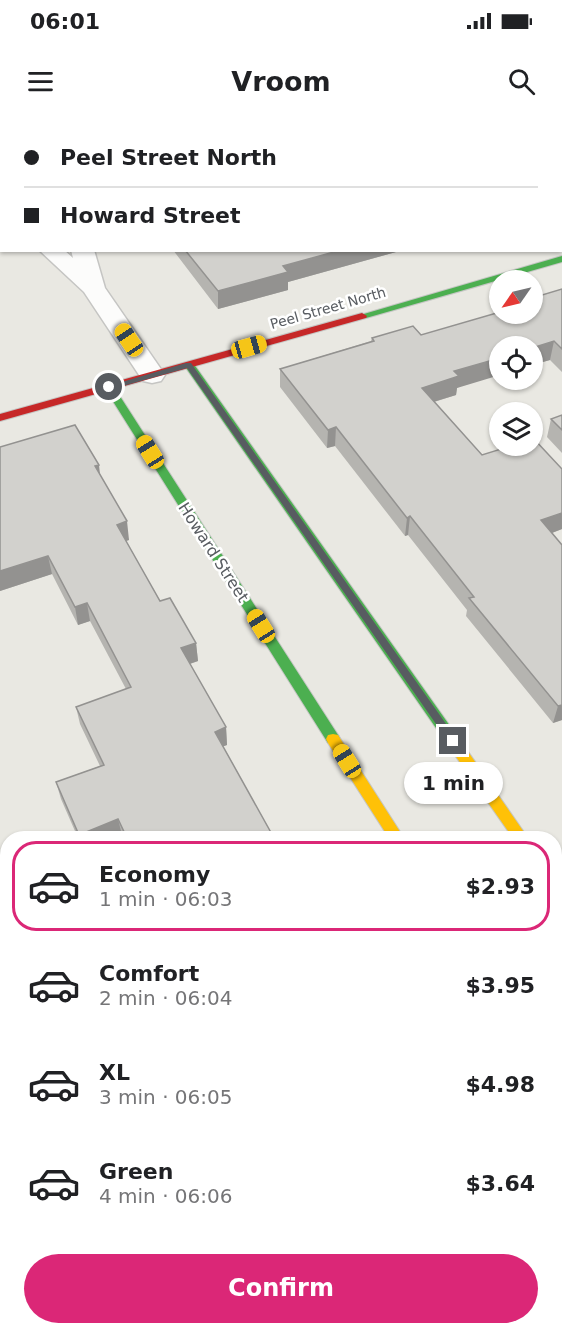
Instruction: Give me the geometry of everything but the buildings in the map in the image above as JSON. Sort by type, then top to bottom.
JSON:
[{"type":"street","points":[[52,252],[93,288],[152,375]]},
{"type":"street","points":[[83,252],[93,288]]},
{"type":"street","name":"Peel Street North","points":[[0,418],[562,259]]},
{"type":"street","points":[[189,365],[516,831]]},
{"type":"street","name":"Howard Street","points":[[109,387],[393,831]]},
{"type":"traffic: fast","points":[[362,316],[562,259]]},
{"type":"traffic: fast","points":[[189,365],[457,747]]},
{"type":"traffic: fast","points":[[109,387],[333,739]]},
{"type":"traffic: slow","points":[[333,739],[392,831]]},
{"type":"traffic: slow","points":[[457,747],[516,831]]},
{"type":"traffic: jam","points":[[0,418],[362,316]]},
{"type":"route","points":[[109,387],[189,365],[453,741]]}]
